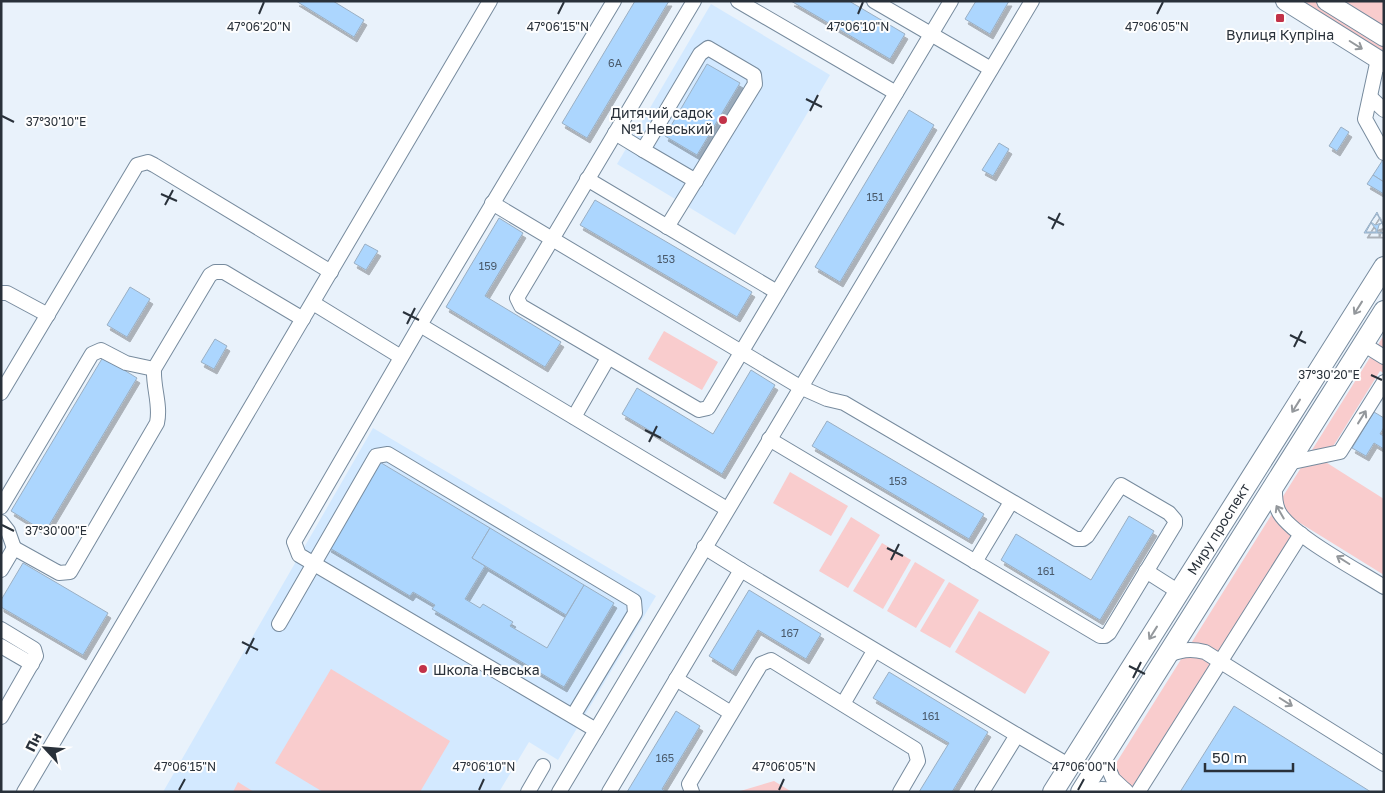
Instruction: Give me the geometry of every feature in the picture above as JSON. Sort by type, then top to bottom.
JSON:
[{"type":"highway","name":"Миру проспект","points":[[1054,792],[1384,267]]},
{"type":"highway","name":"Миру проспект","points":[[1081,792],[1384,311]]},
{"type":"highway","points":[[1322,364],[1342,377]]},
{"type":"main road","points":[[1285,1],[1381,61]]},
{"type":"main road","points":[[1326,1],[1384,37]]},
{"type":"lane","points":[[24,792],[490,1]]},
{"type":"lane","points":[[596,730],[299,555],[294,542],[492,203],[614,1]]},
{"type":"lane","points":[[694,1],[517,298],[521,306],[699,410],[708,408],[950,1]]},
{"type":"lane","points":[[738,1],[896,93]]},
{"type":"lane","points":[[874,1],[991,69]]},
{"type":"lane","points":[[560,791],[800,386],[1032,1]]},
{"type":"lane","points":[[643,150],[700,54],[708,48],[713,49],[751,72],[756,79],[667,227]]},
{"type":"lane","points":[[1381,61],[1365,119],[1384,153]]},
{"type":"lane","points":[[1370,97],[1384,110]]},
{"type":"lane","points":[[615,133],[696,181]]},
{"type":"lane","points":[[1,393],[137,165],[143,162],[154,165],[331,272]]},
{"type":"lane","points":[[587,179],[777,292]]},
{"type":"lane","points":[[492,203],[800,386],[827,399],[844,402],[1011,502],[1080,540],[1087,536],[1118,487],[1124,486],[1169,513],[1175,520],[1109,633],[1105,636],[1100,636],[769,439]]},
{"type":"lane","points":[[1,522],[8,531],[14,548],[59,573],[70,572],[157,423],[159,412],[154,382],[154,369],[210,275],[215,272],[224,272],[304,318]]},
{"type":"lane","points":[[1,293],[7,292],[48,315]]},
{"type":"lane","points":[[312,303],[401,357]]},
{"type":"lane","points":[[420,325],[727,509]]},
{"type":"lane","points":[[1363,344],[1384,357]]},
{"type":"lane","points":[[1,507],[92,354],[101,350],[126,363],[154,369]]},
{"type":"lane","points":[[574,417],[608,358]]},
{"type":"lane","points":[[1288,463],[1340,452],[1384,382]]},
{"type":"lane","points":[[279,624],[376,456],[388,454],[634,601],[635,613],[573,716]]},
{"type":"lane","points":[[1275,483],[1274,498],[1278,511],[1301,534],[1384,587]]},
{"type":"lane","points":[[975,562],[1011,502]]},
{"type":"lane","points":[[1130,791],[1221,660],[1301,534]]},
{"type":"lane","points":[[704,547],[874,651],[1070,766]]},
{"type":"lane","points":[[1,570],[14,548]]},
{"type":"lane","points":[[610,792],[741,570]]},
{"type":"lane","points":[[1146,571],[1179,592]]},
{"type":"lane","points":[[1,629],[34,649],[36,656],[1,717]]},
{"type":"lane","points":[[1,646],[32,664]]},
{"type":"lane","points":[[1166,657],[1179,651],[1192,649],[1205,652],[1221,660],[1384,764]]},
{"type":"lane","points":[[843,704],[874,651]]},
{"type":"lane","points":[[692,792],[689,784],[731,713],[761,664],[771,660],[915,749],[918,761],[900,792]]},
{"type":"lane","points":[[676,679],[731,713]]},
{"type":"lane","points":[[982,792],[1016,735]]},
{"type":"lane","points":[[1103,756],[1113,779],[1130,791]]},
{"type":"lane","points":[[528,792],[543,766]]},
{"type":"lane","points":[[1089,792],[1104,789],[1130,791]]},
{"type":"shaded area","points":[[1295,1],[1316,1],[1384,43],[1384,57]]},
{"type":"shaded area","points":[[1340,1],[1384,1],[1384,28]]},
{"type":"shaded area","name":"Дитячий садок №1 Невський","points":[[711,4],[830,75],[735,235],[617,164]]},
{"type":"shaded area","points":[[664,331],[718,362],[702,390],[648,359]]},
{"type":"shaded area","points":[[1384,335],[1384,373],[1380,371],[1324,461],[1384,499],[1384,575],[1300,523],[1129,792],[1098,792]]},
{"type":"shaded area","name":"Школа Невська","points":[[373,428],[656,596],[558,760],[529,742],[499,792],[163,792]]},
{"type":"shaded area","points":[[790,472],[848,506],[831,536],[773,503]]},
{"type":"shaded area","points":[[851,517],[880,535],[848,588],[819,571]]},
{"type":"shaded area","points":[[882,543],[911,560],[883,609],[853,591]]},
{"type":"shaded area","points":[[915,562],[945,580],[916,628],[887,611]]},
{"type":"shaded area","points":[[949,582],[979,600],[950,648],[920,631]]},
{"type":"shaded area","points":[[979,611],[1050,652],[1025,694],[955,652]]},
{"type":"shaded area","points":[[331,669],[450,741],[420,792],[323,792],[275,763]]},
{"type":"shaded area","points":[[774,781],[792,792],[737,792]]},
{"type":"shaded area","points":[[238,782],[254,792],[233,792]]},
{"type":"building","points":[[296,1],[333,1],[364,20],[354,37]]},
{"type":"building","points":[[635,1],[669,1],[587,138],[562,123]]},
{"type":"building","points":[[791,1],[849,1],[905,34],[890,59]]},
{"type":"building","points":[[976,1],[1009,1],[990,34],[965,19]]},
{"type":"building","points":[[707,64],[740,83],[697,155],[665,136]]},
{"type":"building","points":[[909,110],[934,125],[840,282],[815,267]]},
{"type":"building","points":[[1341,127],[1349,132],[1337,151],[1329,146]]},
{"type":"building","points":[[999,143],[1009,149],[993,176],[982,170]]},
{"type":"building","points":[[1384,158],[1384,182],[1373,175]]},
{"type":"building","points":[[1373,175],[1384,182],[1384,194],[1367,184]]},
{"type":"building","points":[[595,200],[752,292],[737,317],[580,225]]},
{"type":"building","points":[[1377,212],[1384,227],[1382,223],[1379,225],[1377,232],[1384,233],[1364,233]],"holes":[[[1377,214],[1382,223],[1375,225],[1371,222]],[[1371,223],[1376,229],[1376,232],[1366,232]]]},
{"type":"building","points":[[499,218],[523,233],[485,296],[561,342],[545,367],[446,307]]},
{"type":"building","points":[[365,244],[378,251],[366,270],[354,263]]},
{"type":"building","points":[[130,287],[150,299],[127,337],[107,325]]},
{"type":"building","points":[[215,339],[227,346],[214,369],[201,362]]},
{"type":"building","points":[[103,357],[137,378],[45,532],[11,511]]},
{"type":"building","points":[[751,370],[775,385],[722,474],[622,414],[637,388],[713,434]]},
{"type":"building","points":[[1374,412],[1384,418],[1384,427],[1380,434],[1384,436],[1384,449],[1374,443],[1366,456],[1352,448]]},
{"type":"building","points":[[827,421],[984,514],[969,539],[812,446]]},
{"type":"building","points":[[378,461],[490,528],[472,558],[485,566],[465,599],[480,608],[483,604],[513,622],[510,626],[547,648],[584,585],[614,603],[564,687],[432,609],[435,605],[413,592],[410,596],[328,547]]},
{"type":"building","points":[[1129,516],[1154,531],[1100,620],[1001,560],[1016,534],[1091,580]]},
{"type":"building","points":[[490,528],[584,585],[566,615],[472,558]]},
{"type":"building","points":[[23,563],[108,613],[83,655],[1,607],[1,600]]},
{"type":"building","points":[[749,590],[821,634],[806,659],[758,630],[733,671],[709,656]]},
{"type":"building","points":[[889,672],[988,732],[952,792],[919,792],[949,743],[873,698]]},
{"type":"building","points":[[1234,706],[1371,792],[1180,792]]},
{"type":"building","points":[[676,711],[700,726],[662,789],[666,792],[627,792]]},
{"type":"place","name":"Вулиця Купріна","points":[[1280,18]]},
{"type":"place","name":"Дитячий садок №1 Невський","points":[[723,120]]},
{"type":"place","name":"Школа Невська","points":[[423,669]]}]
